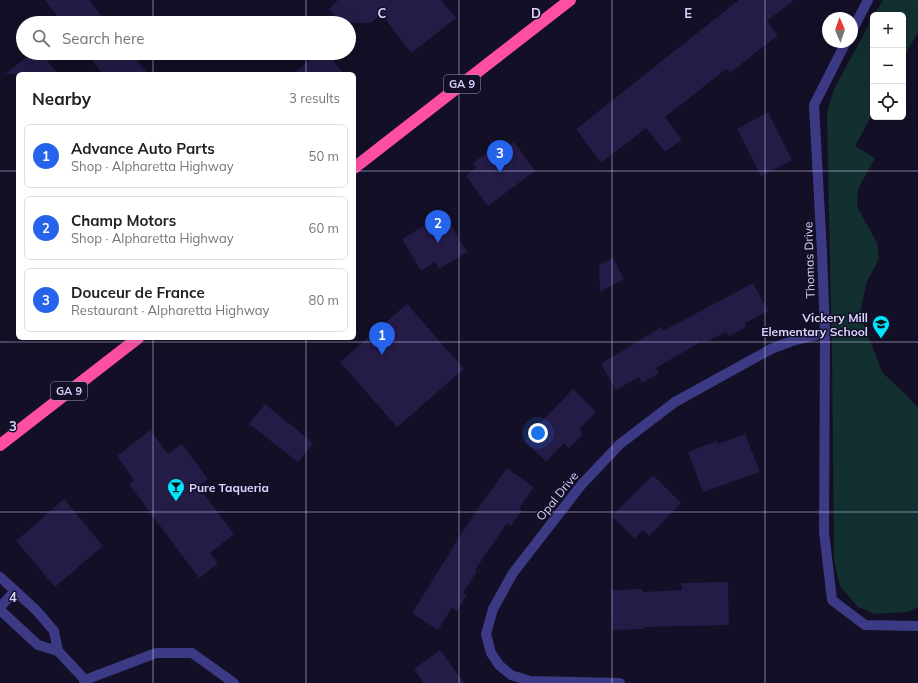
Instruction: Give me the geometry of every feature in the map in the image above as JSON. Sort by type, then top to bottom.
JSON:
[{"type":"highway","name":"GA 9","points":[[356,166],[570,0]]},
{"type":"highway","name":"GA 9","points":[[0,445],[135,340]]},
{"type":"street","points":[[858,19],[868,0]]},
{"type":"street","name":"Thomas Drive","points":[[843,48],[814,105],[825,333],[824,532],[832,600],[865,625],[918,626]]},
{"type":"street","name":"Opal Drive","points":[[620,683],[530,681],[511,675],[499,665],[491,653],[486,634],[493,609],[503,591],[514,573],[582,484],[620,444],[675,402],[771,349],[792,340],[825,333]]},
{"type":"street","points":[[0,577],[36,610],[54,631],[58,651],[84,682],[156,653],[192,653],[234,683]]},
{"type":"street","points":[[15,591],[0,609],[4,617],[38,645],[58,651]]},
{"type":"green space","points":[[883,0],[918,0],[918,32],[906,54],[906,12],[876,12]]},
{"type":"green space","points":[[870,23],[870,118],[855,146],[875,158],[858,189],[857,207],[877,243],[879,258],[866,284],[860,315],[882,372],[918,408],[918,607],[908,612],[875,614],[858,607],[840,586],[834,560],[827,113],[834,89],[856,48],[858,48],[858,45]]},
{"type":"building","points":[[45,0],[89,0],[102,16],[58,16]]},
{"type":"building","points":[[338,0],[441,0],[456,18],[411,53],[381,13],[371,23],[356,23],[356,16],[336,16],[329,9]]},
{"type":"building","points":[[739,0],[794,0],[767,21],[778,35],[730,73],[726,69],[665,117],[682,139],[665,152],[646,128],[601,163],[576,129]]},
{"type":"building","points":[[23,60],[47,60],[56,72],[16,72],[16,74],[5,74]]},
{"type":"building","points":[[92,60],[137,60],[146,72],[101,72]]},
{"type":"building","points":[[310,60],[333,60],[342,72],[295,72]]},
{"type":"building","points":[[768,112],[792,160],[761,176],[737,129]]},
{"type":"building","points":[[514,142],[535,171],[488,206],[466,176],[476,168],[473,163],[499,144],[503,150]]},
{"type":"building","points":[[444,214],[467,252],[439,269],[435,262],[421,271],[402,239]]},
{"type":"building","points":[[613,258],[624,279],[600,292],[599,265]]},
{"type":"building","points":[[753,283],[768,311],[745,323],[746,327],[729,336],[726,332],[704,343],[702,341],[656,368],[659,373],[642,383],[639,377],[616,390],[601,364],[661,327],[663,331]]},
{"type":"building","points":[[407,304],[464,369],[397,427],[340,362]]},
{"type":"building","points":[[573,389],[596,412],[579,429],[583,434],[569,448],[564,443],[546,462],[524,440]]},
{"type":"building","points":[[265,404],[313,443],[298,462],[249,424]]},
{"type":"building","name":"Pure Taqueria","points":[[150,430],[168,454],[182,444],[208,479],[198,486],[234,534],[210,553],[218,563],[199,578],[129,484],[134,480],[117,456]]},
{"type":"building","points":[[745,434],[760,472],[703,492],[688,452],[717,441],[718,444]]},
{"type":"building","points":[[507,468],[534,487],[519,508],[522,510],[511,526],[507,523],[475,570],[477,571],[463,593],[467,595],[457,611],[452,608],[438,630],[412,613],[468,523]]},
{"type":"building","points":[[653,475],[681,503],[649,536],[643,530],[635,539],[612,516]]},
{"type":"building","points":[[64,499],[103,546],[55,587],[16,541]]},
{"type":"building","points":[[728,582],[729,625],[644,627],[644,629],[612,630],[611,590],[643,589],[643,592],[682,590],[681,583]]},
{"type":"building","points":[[440,650],[464,683],[424,683],[414,669]]},
{"type":"place","name":"Douceur de France","points":[[500,173]]},
{"type":"place","name":"Champ Motors","points":[[438,243]]},
{"type":"place","name":"Vickery Mill Elementary School","points":[[881,339]]},
{"type":"place","name":"Advance Auto Parts","points":[[382,355]]},
{"type":"place","name":"Pure Taqueria","points":[[176,502]]}]
